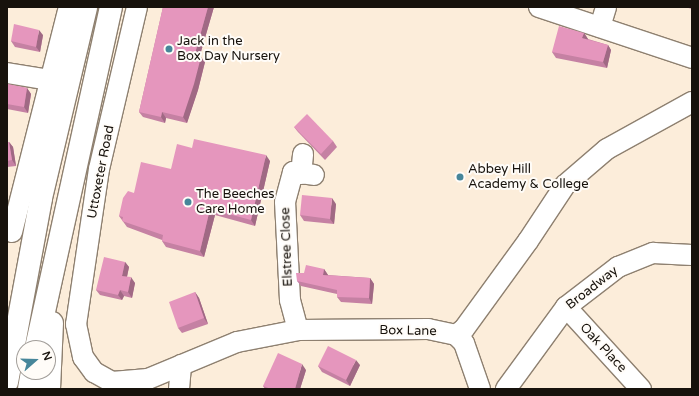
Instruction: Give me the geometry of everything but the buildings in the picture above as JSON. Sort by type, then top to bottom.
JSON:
[{"type":"highway","points":[[7,382],[26,279],[86,7]]},
{"type":"highway","points":[[38,340],[56,248],[111,7]]},
{"type":"highway","points":[[49,389],[56,248]]},
{"type":"highway","points":[[7,336],[26,279]]},
{"type":"street","points":[[12,232],[14,199],[50,80],[68,7]]},
{"type":"street","name":"Uttoxeter Road","points":[[76,338],[78,297],[100,169],[137,7]]},
{"type":"street","points":[[539,7],[692,58]]},
{"type":"street","points":[[600,27],[606,7]]},
{"type":"street","points":[[7,73],[50,80]]},
{"type":"street","name":"Box Lane","points":[[76,338],[83,357],[94,372],[112,382],[148,379],[237,342],[298,330],[428,329],[456,335],[464,329],[528,241],[565,185],[607,149],[692,102]]},
{"type":"street","name":"Elstree Close","points":[[298,330],[290,300],[284,218],[293,172],[308,174],[303,154]]},
{"type":"street","name":"Broadway","points":[[506,389],[566,307],[618,267],[636,258],[653,253],[692,255]]},
{"type":"street","name":"Oak Place","points":[[566,307],[641,389]]},
{"type":"street","points":[[456,335],[464,343],[480,389]]},
{"type":"street","points":[[179,389],[181,365]]},
{"type":"place","name":"Jack in the Box Day Nursery","points":[[169,49]]},
{"type":"place","name":"Abbey Hill Academy & College","points":[[460,177]]},
{"type":"place","name":"The Beeches Care Home","points":[[188,202]]}]
